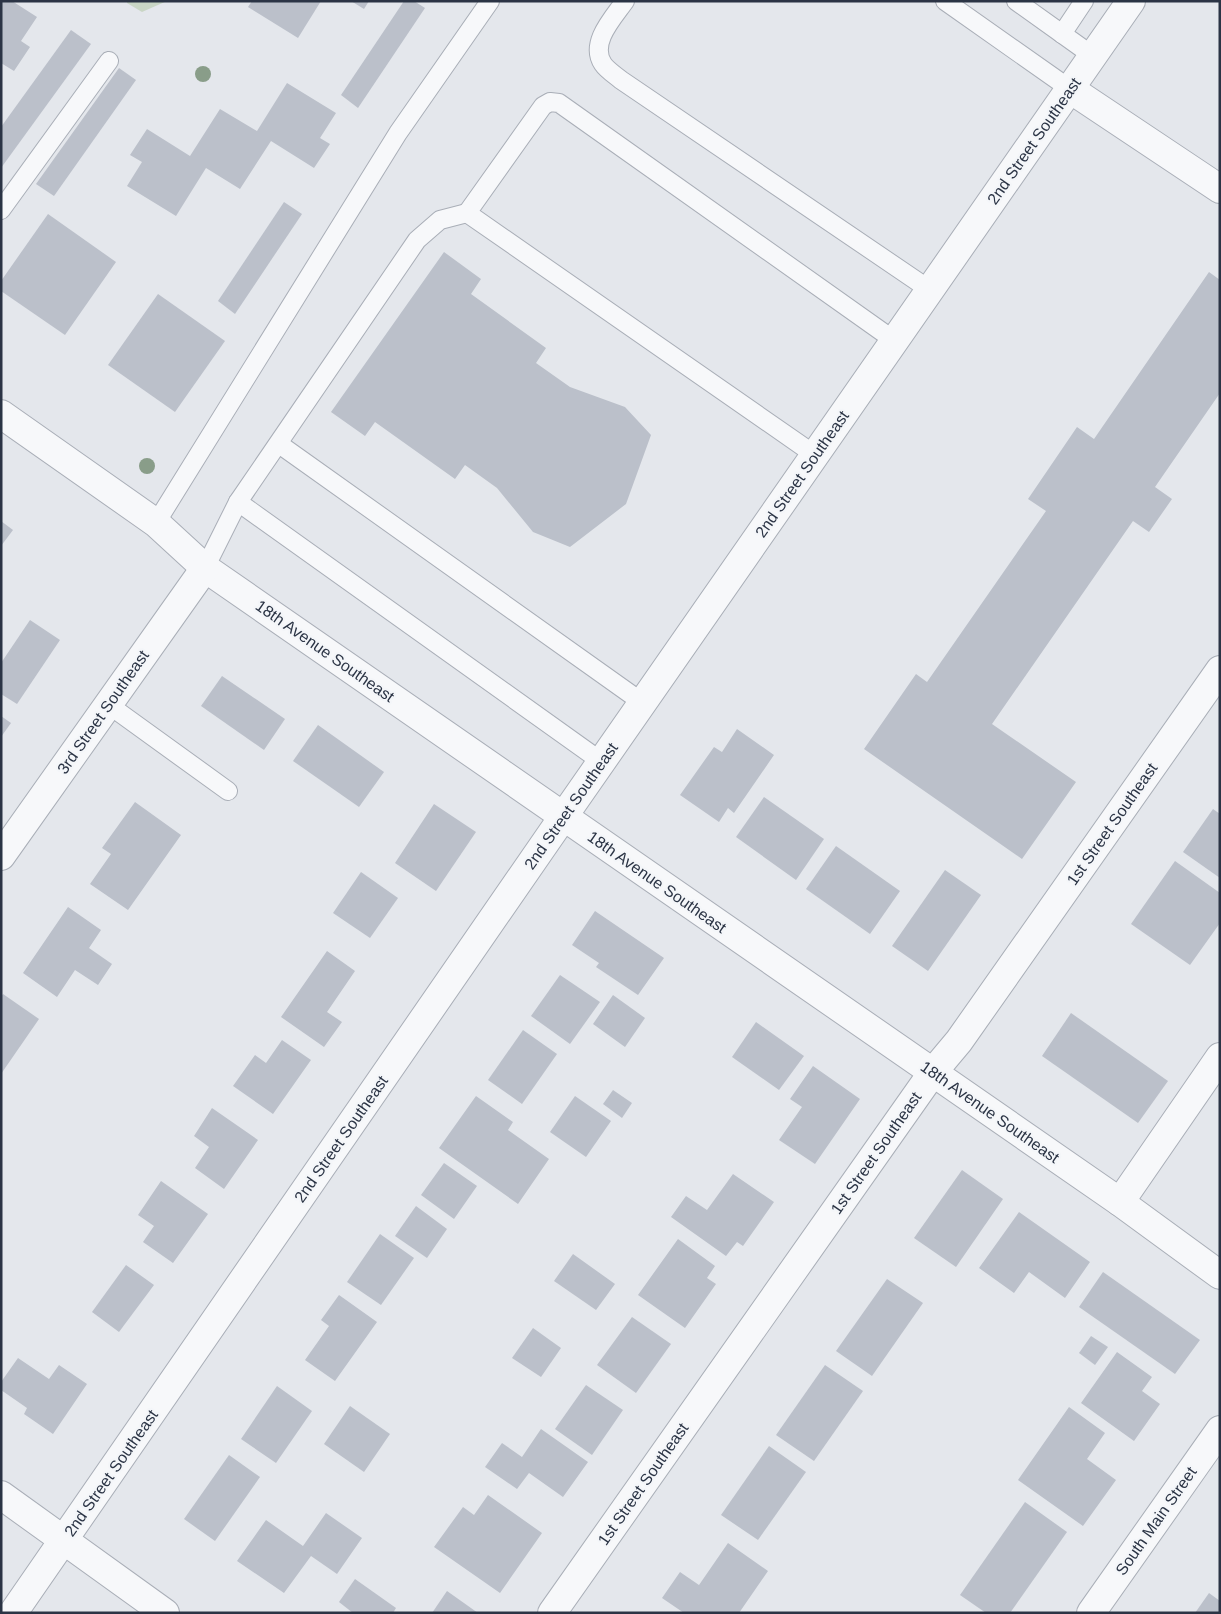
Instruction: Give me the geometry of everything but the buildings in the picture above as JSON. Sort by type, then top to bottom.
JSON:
[{"type":"street","name":"2nd Street Southeast","points":[[13,1613],[563,817],[1132,1]]},
{"type":"street","points":[[1070,89],[1220,189]]},
{"type":"street","name":"18th Avenue Southeast","points":[[1,414],[156,523],[205,568],[1120,1202],[1220,1275]]},
{"type":"street","name":"3rd Street Southeast","points":[[1,856],[205,568]]},
{"type":"street","name":"1st Street Southeast","points":[[552,1613],[933,1072],[959,1041],[1220,670]]},
{"type":"street","points":[[1120,1202],[1220,1057]]},
{"type":"street","name":"South Main Street","points":[[1092,1613],[1220,1430]]},
{"type":"street","points":[[1,1495],[165,1613]]},
{"type":"lane","points":[[156,523],[398,134],[490,1]]},
{"type":"lane","points":[[625,1],[604,31],[598,48],[603,63],[621,80],[930,290]]},
{"type":"lane","points":[[945,1],[1070,89]]},
{"type":"lane","points":[[1016,1],[1094,56]]},
{"type":"lane","points":[[1062,34],[1084,1]]},
{"type":"lane","points":[[1,210],[109,61]]},
{"type":"lane","points":[[205,568],[238,502],[417,240],[440,220],[467,213],[543,106],[550,102],[559,103],[895,340]]},
{"type":"lane","points":[[467,213],[815,455]]},
{"type":"lane","points":[[279,444],[643,703]]},
{"type":"lane","points":[[238,502],[602,762]]},
{"type":"lane","points":[[108,705],[228,791]]},
{"type":"green space","points":[[127,1],[167,1],[142,12],[127,3]]}]
